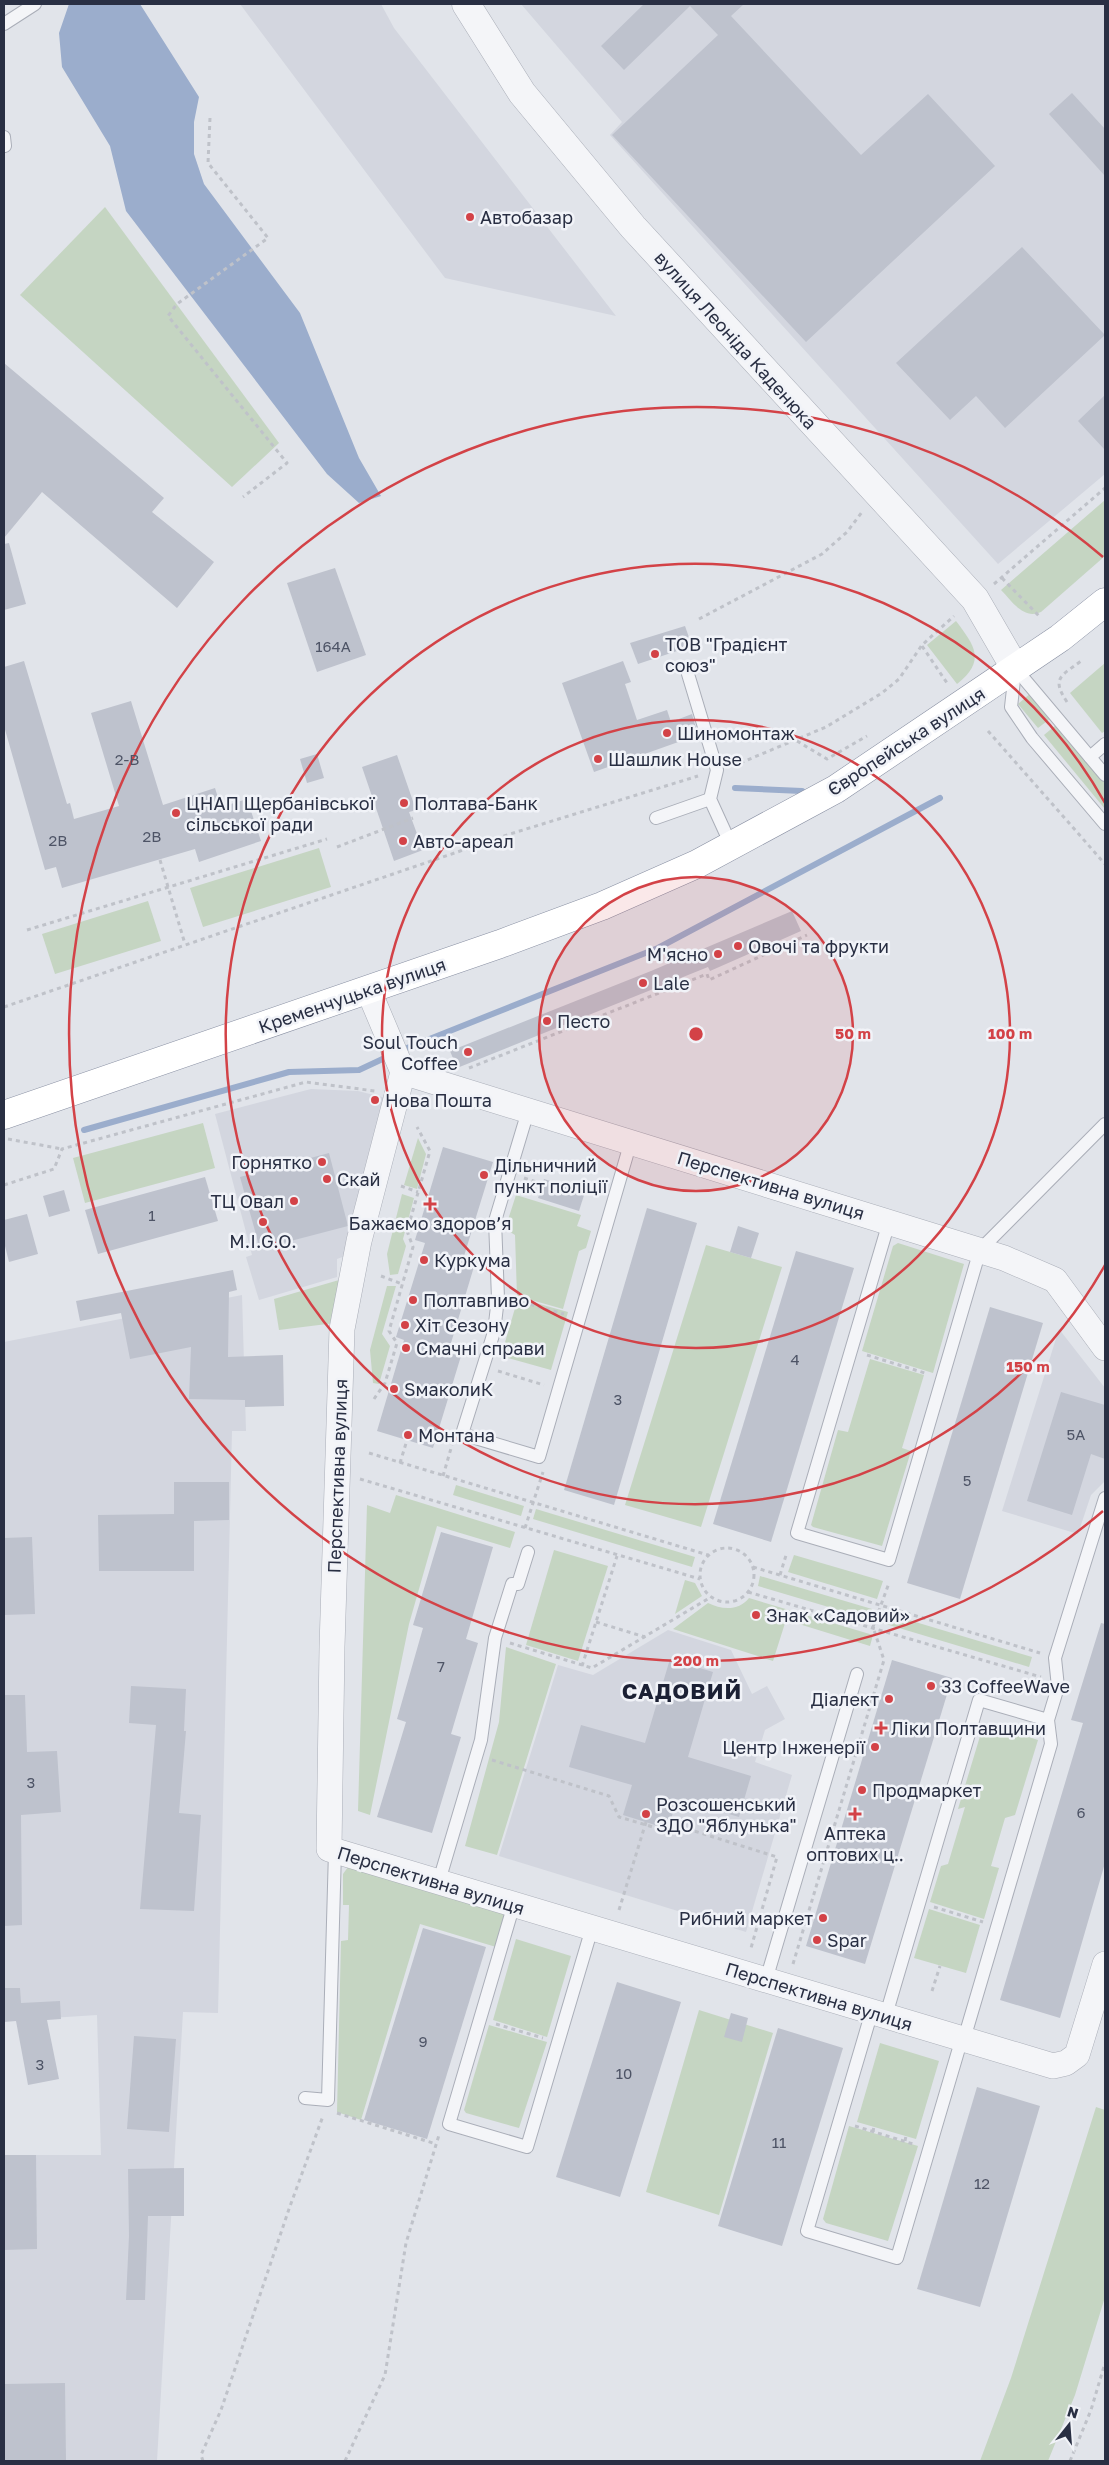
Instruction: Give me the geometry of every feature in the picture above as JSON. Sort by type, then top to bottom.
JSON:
[{"type":"highway","name":"Європейська вулиця","points":[[696,864],[836,789],[966,704],[1060,638],[1105,602]]},
{"type":"highway","name":"Кременчуцька вулиця","points":[[4,1127],[60,1097],[500,944],[602,906],[696,864]]},
{"type":"street","name":"вулиця Леоніда Каденюка","points":[[466,4],[522,93],[627,219],[876,494],[975,599],[1015,668]]},
{"type":"street","points":[[368,989],[403,1072]]},
{"type":"street","name":"Перспективна вулиця","points":[[1105,1348],[1055,1280],[980,1250],[403,1072],[359,1242],[344,1312],[341,1340],[329,1849],[1053,2066],[1075,2058],[1080,2050],[1105,1964]]},
{"type":"lane","points":[[4,24],[35,4]]},
{"type":"lane","points":[[1015,668],[1011,707],[1032,738],[1105,824]]},
{"type":"lane","points":[[1015,668],[1105,775]]},
{"type":"lane","points":[[688,674],[717,770],[710,799],[731,845]]},
{"type":"lane","points":[[1090,757],[1105,744]]},
{"type":"lane","points":[[656,818],[710,799]]},
{"type":"lane","points":[[528,1110],[495,1221],[498,1298],[494,1332],[462,1434],[540,1458],[631,1141]]},
{"type":"lane","points":[[889,1222],[797,1533],[889,1560],[980,1250],[1105,1124]]},
{"type":"lane","points":[[1048,1720],[979,1700],[919,1902],[840,2122],[807,2231],[897,2258],[1051,1744],[1048,1720],[1058,1687],[1055,1657],[1105,1498]]},
{"type":"lane","points":[[439,1882],[481,1740],[495,1638],[512,1584],[518,1584],[528,1552]]},
{"type":"lane","points":[[776,1983],[857,1674]]},
{"type":"lane","points":[[305,2098],[328,2100],[335,1851]]},
{"type":"lane","points":[[514,1904],[449,2124],[527,2148],[592,1928]]},
{"type":"path","points":[[210,118],[208,163],[268,238],[189,294],[177,304],[168,316],[287,463],[243,497]]},
{"type":"path","points":[[992,586],[1105,488]]},
{"type":"path","points":[[699,620],[822,554],[846,532],[876,494]]},
{"type":"path","points":[[1002,578],[1038,616]]},
{"type":"path","points":[[4,1006],[510,834],[717,770],[797,740],[826,727],[882,693],[898,679],[922,646],[954,616]]},
{"type":"path","points":[[922,646],[948,683],[941,688]]},
{"type":"path","points":[[1070,706],[1059,690],[1058,682],[1060,677],[1081,661]]},
{"type":"path","points":[[988,731],[1105,864]]},
{"type":"path","points":[[797,740],[827,759],[872,734]]},
{"type":"path","points":[[337,847],[413,818]]},
{"type":"path","points":[[27,930],[326,838]]},
{"type":"path","points":[[160,860],[185,944]]},
{"type":"path","points":[[441,1084],[452,1075],[707,974],[709,980],[807,936]]},
{"type":"path","points":[[4,1127],[62,1149],[306,1082],[346,1085],[377,1091],[397,1098]]},
{"type":"path","points":[[374,1399],[385,1383],[397,1343],[388,1331],[413,1247],[407,1231],[430,1151],[417,1127]]},
{"type":"path","points":[[4,1185],[54,1169],[62,1149]]},
{"type":"path","points":[[401,1186],[418,1192]]},
{"type":"path","points":[[381,1276],[402,1284]]},
{"type":"path","points":[[498,1298],[518,1300],[580,1318]]},
{"type":"path","points":[[851,1350],[913,1371],[942,1378]]},
{"type":"path","points":[[484,1366],[560,1389]]},
{"type":"path","points":[[443,1476],[456,1432],[462,1434]]},
{"type":"path","points":[[400,1463],[407,1440]]},
{"type":"path","points":[[369,1453],[532,1504],[708,1555]]},
{"type":"path","points":[[525,1528],[547,1460],[540,1458]]},
{"type":"path","points":[[337,1477],[364,1480],[700,1579]]},
{"type":"path","points":[[731,1547],[747,1556],[753,1567],[754,1580],[748,1592],[742,1598],[726,1602],[711,1597],[706,1592],[700,1579],[701,1566],[708,1555],[719,1548],[731,1547]]},
{"type":"path","points":[[780,1575],[787,1552]]},
{"type":"path","points":[[582,1666],[617,1556]]},
{"type":"path","points":[[753,1567],[1055,1657]]},
{"type":"path","points":[[776,1983],[884,1660],[873,1627],[889,1583]]},
{"type":"path","points":[[748,1592],[1057,1681]]},
{"type":"path","points":[[495,1638],[592,1668],[711,1597]]},
{"type":"path","points":[[596,1622],[645,1637]]},
{"type":"path","points":[[477,1755],[609,1796],[619,1817],[670,1832],[691,1830],[777,1857],[751,1948]]},
{"type":"path","points":[[620,1910],[646,1824]]},
{"type":"path","points":[[919,1902],[954,1915],[996,1926]]},
{"type":"path","points":[[932,1991],[940,1966]]},
{"type":"path","points":[[479,2019],[510,2026],[557,2043]]},
{"type":"path","points":[[203,2461],[201,2455],[221,2410],[289,2209],[326,2109]]},
{"type":"path","points":[[335,2112],[436,2144]]},
{"type":"path","points":[[345,2461],[385,2375],[406,2243],[443,2122],[449,2124]]},
{"type":"path","points":[[840,2122],[930,2149]]},
{"type":"path","points":[[873,2132],[874,2126]]},
{"type":"path","points":[[905,2141],[906,2136]]},
{"type":"path","points":[[1070,2461],[1091,2410],[1105,2363]]},
{"type":"shaded area","name":"Автобазар","points":[[240,4],[381,4],[394,28],[616,316],[445,278]]},
{"type":"shaded area","points":[[521,4],[1105,4],[1105,474],[998,564],[610,135],[622,122]]},
{"type":"shaded area","points":[[311,1089],[358,1091],[386,1098],[345,1256],[337,1259],[337,1277],[259,1300],[246,1257],[252,1255],[215,1114]]},
{"type":"shaded area","points":[[242,1295],[246,1431],[232,1431],[218,2013],[183,2012],[157,2461],[4,2461],[4,2155],[101,2155],[97,2015],[4,2021],[4,1342]]},
{"type":"shaded area","points":[[1059,1329],[1105,1388],[1105,1481],[1091,1495],[1078,1534],[1002,1511]]},
{"type":"shaded area","name":"Розсошенський ЗДО \"Яблунька\"","points":[[668,1630],[731,1650],[752,1694],[767,1686],[785,1719],[765,1730],[755,1762],[792,1775],[746,1932],[499,1856],[558,1665],[593,1675]]},
{"type":"green space","points":[[105,207],[279,443],[232,487],[20,295]]},
{"type":"green space","points":[[1105,500],[1105,556],[1041,612],[1029,613],[1018,608],[1001,590]]},
{"type":"green space","points":[[956,621],[968,638],[974,653],[972,668],[957,684],[927,645]]},
{"type":"green space","points":[[1105,663],[1105,731],[1102,733],[1070,693]]},
{"type":"green space","points":[[1031,693],[1051,718],[1038,728],[1018,704]]},
{"type":"green space","points":[[1056,725],[1105,783],[1105,809],[1044,735]]},
{"type":"green space","points":[[319,848],[331,887],[203,927],[190,888]]},
{"type":"green space","points":[[148,901],[161,941],[55,974],[42,934]]},
{"type":"green space","points":[[203,1123],[215,1168],[85,1203],[73,1158]]},
{"type":"green space","points":[[418,1138],[426,1154],[417,1189],[404,1185]]},
{"type":"green space","points":[[402,1194],[414,1198],[403,1239],[406,1246],[398,1274],[390,1275],[387,1254]]},
{"type":"green space","points":[[516,1195],[581,1215],[577,1226],[591,1231],[586,1248],[579,1251],[563,1309],[517,1296],[515,1235],[505,1229]]},
{"type":"green space","points":[[898,1243],[964,1264],[933,1373],[862,1351],[893,1246]]},
{"type":"green space","points":[[706,1245],[782,1267],[701,1527],[625,1505]]},
{"type":"green space","points":[[339,1280],[335,1323],[279,1330],[274,1299]]},
{"type":"green space","points":[[387,1286],[396,1286],[382,1334],[390,1346],[379,1384],[373,1383],[370,1350]]},
{"type":"green space","points":[[518,1298],[568,1312],[551,1370],[501,1356]]},
{"type":"green space","points":[[870,1359],[924,1375],[902,1448],[911,1451],[882,1546],[811,1525],[838,1430],[848,1432]]},
{"type":"green space","points":[[456,1485],[524,1506],[521,1516],[453,1495]]},
{"type":"green space","points":[[396,1495],[515,1532],[510,1548],[437,1526],[409,1624],[370,1815],[358,1811],[367,1505],[390,1513]]},
{"type":"green space","points":[[536,1509],[695,1557],[692,1567],[533,1519]]},
{"type":"green space","points":[[554,1550],[608,1566],[578,1661],[526,1645]]},
{"type":"green space","points":[[794,1555],[883,1581],[877,1599],[788,1572]]},
{"type":"green space","points":[[760,1576],[872,1609],[869,1619],[758,1586]]},
{"type":"green space","points":[[685,1580],[695,1583],[702,1596],[675,1614]]},
{"type":"green space","points":[[749,1598],[873,1635],[870,1646],[786,1620],[773,1661],[673,1629],[708,1603],[730,1608],[740,1605]]},
{"type":"green space","points":[[882,1612],[1032,1657],[1029,1667],[879,1622]]},
{"type":"green space","points":[[506,1647],[556,1664],[497,1855],[465,1846],[499,1722]]},
{"type":"green space","points":[[984,1723],[1038,1740],[1015,1815],[1005,1818],[991,1866],[999,1868],[984,1919],[930,1902],[941,1866],[948,1864],[965,1807],[958,1809]]},
{"type":"green space","points":[[348,1867],[504,1914],[496,1947],[420,1924],[361,2120],[337,2112],[341,1941],[348,1940],[349,1905],[343,1905],[343,1874]]},
{"type":"green space","points":[[929,1909],[980,1925],[966,1973],[914,1958]]},
{"type":"green space","points":[[516,1939],[571,1956],[547,2037],[493,2020]]},
{"type":"green space","points":[[699,2010],[773,2033],[719,2215],[646,2192]]},
{"type":"green space","points":[[489,2025],[547,2042],[519,2128],[466,2113],[464,2110]]},
{"type":"green space","points":[[880,2043],[939,2061],[916,2139],[857,2122]]},
{"type":"green space","points":[[1096,2107],[1105,2110],[1105,2297],[1075,2395],[1048,2461],[980,2461],[1011,2378]]},
{"type":"green space","points":[[849,2126],[918,2146],[888,2241],[826,2223],[823,2219]]},
{"type":"water","points":[[69,4],[140,4],[199,97],[194,122],[194,154],[204,184],[300,313],[359,458],[381,496],[359,503],[327,474],[126,211],[110,146],[62,67],[59,33]]},
{"type":"building","points":[[644,4],[744,4],[731,16],[861,155],[928,94],[995,166],[806,342],[612,135],[718,35],[690,6],[624,70],[601,46]]},
{"type":"building","points":[[1072,93],[1105,129],[1105,176],[1049,114]]},
{"type":"building","points":[[1022,247],[1105,335],[1005,428],[976,396],[950,420],[896,363]]},
{"type":"building","points":[[4,363],[164,498],[152,512],[214,562],[177,608],[42,492],[4,538]]},
{"type":"building","points":[[1105,395],[1105,450],[1078,421]]},
{"type":"building","points":[[9,543],[26,604],[4,610],[4,544]]},
{"type":"building","points":[[335,568],[366,655],[317,672],[287,583]]},
{"type":"building","points":[[685,626],[692,646],[638,664],[630,643]]},
{"type":"building","points":[[24,661],[67,804],[70,803],[74,819],[119,806],[91,713],[131,701],[163,805],[215,788],[221,807],[247,799],[261,841],[199,862],[195,849],[62,888],[56,867],[45,870],[4,726],[4,667]]},
{"type":"building","points":[[623,661],[631,682],[625,684],[637,720],[667,710],[671,722],[692,714],[698,735],[594,772],[562,683]]},
{"type":"building","points":[[317,754],[324,778],[307,783],[300,759]]},
{"type":"building","points":[[397,755],[416,810],[409,812],[423,850],[394,861],[362,767]]},
{"type":"building","points":[[792,911],[801,931],[710,971],[708,967],[457,1068],[450,1051],[651,971]]},
{"type":"building","points":[[443,1147],[493,1162],[464,1256],[476,1260],[448,1353],[461,1356],[433,1448],[377,1431],[404,1340],[396,1337],[425,1243],[415,1240]]},
{"type":"building","name":"ТЦ Овал","points":[[329,1153],[348,1226],[260,1249],[240,1177]]},
{"type":"building","points":[[205,1177],[218,1221],[98,1254],[85,1210]]},
{"type":"building","points":[[544,1179],[585,1192],[579,1211],[538,1198]]},
{"type":"building","points":[[64,1190],[70,1211],[49,1217],[43,1196]]},
{"type":"building","points":[[647,1208],[697,1223],[614,1505],[564,1490]]},
{"type":"building","points":[[27,1214],[38,1254],[9,1262],[4,1242],[4,1220]]},
{"type":"building","points":[[738,1226],[759,1233],[751,1258],[730,1252]]},
{"type":"building","points":[[796,1251],[854,1268],[771,1542],[713,1524]]},
{"type":"building","points":[[233,1270],[237,1290],[229,1292],[228,1357],[283,1355],[284,1406],[245,1407],[245,1400],[189,1399],[191,1347],[130,1359],[121,1313],[80,1321],[76,1301]]},
{"type":"building","points":[[990,1307],[1043,1323],[960,1599],[907,1583]]},
{"type":"building","points":[[1061,1392],[1105,1405],[1105,1459],[1091,1454],[1072,1515],[1027,1501]]},
{"type":"building","points":[[174,1482],[229,1482],[229,1520],[194,1521],[194,1571],[99,1571],[98,1515],[174,1514]]},
{"type":"building","points":[[441,1532],[493,1547],[466,1639],[478,1643],[451,1734],[461,1737],[432,1833],[377,1817],[406,1722],[397,1719],[423,1628],[413,1625]]},
{"type":"building","points":[[32,1537],[35,1614],[4,1615],[4,1538]]},
{"type":"building","points":[[1101,1623],[1105,1624],[1105,1863],[1060,2018],[1000,2000],[1083,1723],[1071,1720]]},
{"type":"building","points":[[670,1659],[713,1672],[688,1757],[751,1776],[739,1817],[677,1799],[668,1829],[623,1815],[632,1785],[569,1767],[581,1725],[645,1743]]},
{"type":"building","points":[[892,1660],[952,1678],[865,1964],[806,1946]]},
{"type":"building","points":[[131,1686],[186,1689],[184,1731],[186,1731],[179,1813],[201,1815],[194,1911],[140,1909],[156,1725],[129,1723]]},
{"type":"building","points":[[4,1695],[25,1695],[27,1752],[57,1751],[61,1812],[21,1815],[22,1925],[4,1926]]},
{"type":"building","points":[[423,1928],[486,1947],[427,2139],[364,2120]]},
{"type":"building","points":[[617,1982],[681,2002],[620,2197],[556,2177]]},
{"type":"building","points":[[4,1988],[20,1988],[21,2003],[60,2001],[61,2019],[47,2020],[59,2079],[28,2085],[16,2021],[4,2022]]},
{"type":"building","points":[[731,2013],[748,2018],[742,2042],[724,2037]]},
{"type":"building","points":[[778,2028],[843,2048],[782,2246],[718,2226]]},
{"type":"building","points":[[134,2036],[176,2039],[169,2132],[127,2129]]},
{"type":"building","points":[[977,2087],[1040,2106],[980,2307],[917,2289]]},
{"type":"building","points":[[4,2155],[36,2155],[37,2249],[4,2250]]},
{"type":"building","points":[[184,2168],[184,2216],[148,2216],[145,2300],[126,2300],[129,2236],[128,2169]]},
{"type":"building","points":[[65,2383],[66,2461],[4,2461],[4,2384]]},
{"type":"waterway","points":[[735,788],[802,791]]},
{"type":"waterway","points":[[407,1048],[658,948],[940,798]]},
{"type":"waterway","points":[[84,1130],[289,1072],[359,1070],[389,1056]]},
{"type":"place","name":"Автобазар","points":[[470,217]]},
{"type":"place","name":"ТОВ \"Градієнт союз\"","points":[[655,654]]},
{"type":"place","name":"Шиномонтаж","points":[[667,733]]},
{"type":"place","name":"Шашлик House","points":[[598,759]]},
{"type":"place","name":"Полтава-Банк","points":[[404,803]]},
{"type":"place","name":"ЦНАП Щербанівської сільської ради","points":[[176,813]]},
{"type":"place","name":"Авто-ареал","points":[[403,841]]},
{"type":"place","name":"Овочі та фрукти","points":[[738,946]]},
{"type":"place","name":"М'ясно","points":[[718,954]]},
{"type":"place","name":"Lale","points":[[643,983]]},
{"type":"place","name":"Песто","points":[[547,1021]]},
{"type":"place","name":"Soul Touch Coffee","points":[[468,1052]]},
{"type":"place","name":"Нова Пошта","points":[[375,1100]]},
{"type":"place","name":"Горнятко","points":[[322,1162]]},
{"type":"place","name":"Дільничний пункт поліції","points":[[484,1175]]},
{"type":"place","name":"Скай","points":[[327,1179]]},
{"type":"place","name":"ТЦ Овал","points":[[294,1201]]},
{"type":"place","name":"Бажаємо здоровʼя","points":[[430,1204]]},
{"type":"place","name":"M.I.G.O.","points":[[263,1222]]},
{"type":"place","name":"Куркума","points":[[424,1260]]},
{"type":"place","name":"Полтавпиво","points":[[413,1300]]},
{"type":"place","name":"Хіт Сезону","points":[[405,1325]]},
{"type":"place","name":"Смачні справи","points":[[406,1348]]},
{"type":"place","name":"SмаколиК","points":[[394,1389]]},
{"type":"place","name":"Монтана","points":[[408,1435]]},
{"type":"place","name":"Знак «Садовий»","points":[[756,1615]]},
{"type":"place","name":"33 CoffeeWave","points":[[931,1686]]},
{"type":"place","name":"Діалект","points":[[889,1699]]},
{"type":"place","name":"Ліки Полтавщини","points":[[881,1728]]},
{"type":"place","name":"Центр Інженерії","points":[[875,1747]]},
{"type":"place","name":"Продмаркет","points":[[862,1790]]},
{"type":"place","name":"Розсошенський ЗДО \"Яблунька\"","points":[[646,1814]]},
{"type":"place","name":"Аптека оптових ц‥","points":[[855,1814]]},
{"type":"place","name":"Рибний маркет","points":[[823,1918]]},
{"type":"place","name":"Spar","points":[[817,1940]]},
{"type":"district","name":"САДОВИЙ","points":[[682,1690]]}]
